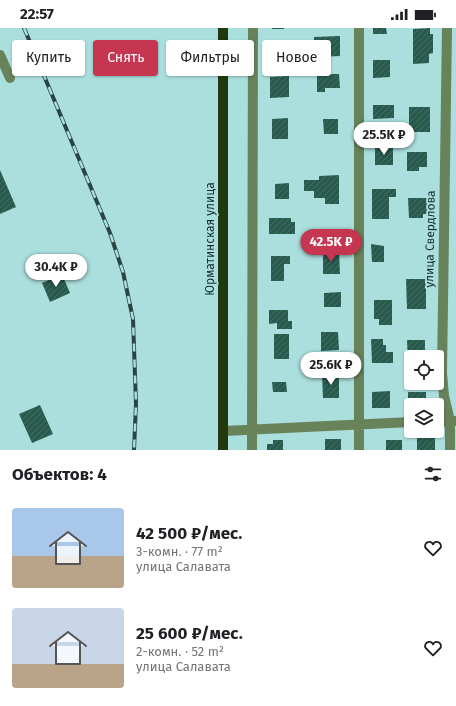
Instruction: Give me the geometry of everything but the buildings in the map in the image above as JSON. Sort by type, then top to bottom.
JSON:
[{"type":"main road","name":"Юрматинская улица","points":[[223,28],[223,450]]},
{"type":"street","points":[[252,450],[253,28]]},
{"type":"street","points":[[359,28],[359,450]]},
{"type":"street","name":"улица Свердлова","points":[[447,28],[442,373],[444,396],[453,421],[450,450]]},
{"type":"street","points":[[0,55],[10,78]]},
{"type":"street","points":[[224,431],[404,422]]},
{"type":"railway","points":[[24,28],[110,233],[123,272],[133,319],[136,404],[134,450]]}]
